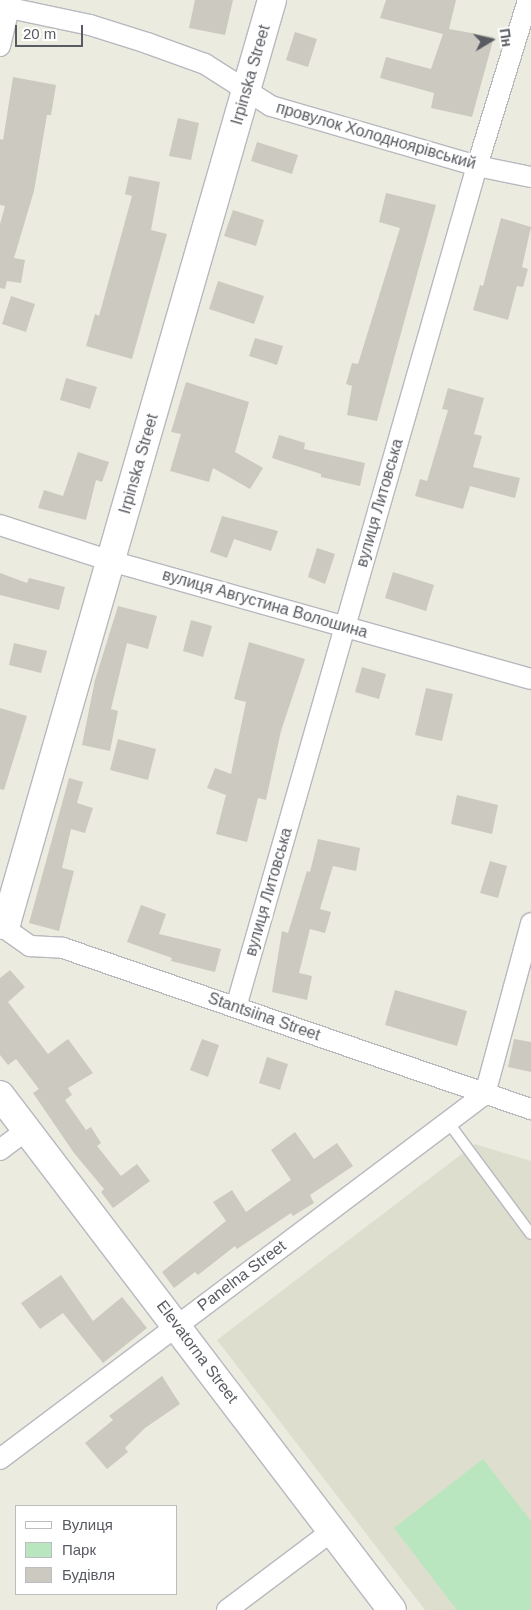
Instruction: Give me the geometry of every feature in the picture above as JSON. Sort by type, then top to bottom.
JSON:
[{"type":"street","name":"Irpinska Street","points":[[0,925],[7,920],[247,93],[272,0]]},
{"type":"street","name":"вулиця Литовська","points":[[236,1007],[477,166],[528,0]]},
{"type":"street","name":"провулок Холодноярівський","points":[[7,6],[54,16],[147,43],[206,64],[247,93],[271,106],[477,166],[531,177]]},
{"type":"street","points":[[0,46],[7,6]]},
{"type":"street","name":"вулиця Августина Волошина","points":[[0,525],[111,561],[531,679]]},
{"type":"street","points":[[485,1094],[531,923]]},
{"type":"street","name":"Stantsiina Street","points":[[0,925],[30,946],[63,948],[531,1109]]},
{"type":"street","name":"Panelna Street","points":[[0,1459],[485,1094]]},
{"type":"street","name":"Elevatorna Street","points":[[0,1095],[392,1610]]},
{"type":"street","points":[[0,1150],[27,1130]]},
{"type":"street","points":[[227,1610],[332,1531]]},
{"type":"lane","points":[[448,1122],[531,1234]]},
{"type":"shaded area","points":[[475,1144],[531,1161],[531,1610],[425,1610],[217,1340]]},
{"type":"green space","points":[[483,1459],[531,1521],[531,1610],[457,1610],[394,1528]]},
{"type":"building","points":[[195,0],[233,0],[225,35],[189,28]]},
{"type":"building","points":[[386,0],[456,0],[449,29],[494,37],[472,117],[431,108],[434,93],[380,78],[386,57],[431,69],[443,34],[380,18]]},
{"type":"building","points":[[295,32],[317,39],[308,67],[286,60]]},
{"type":"building","points":[[13,77],[56,85],[51,115],[47,115],[34,191],[14,258],[25,260],[21,283],[7,281],[5,289],[0,288],[0,224],[5,206],[0,205],[0,139],[3,140]]},
{"type":"building","points":[[178,118],[199,123],[191,160],[169,156]]},
{"type":"building","points":[[257,142],[298,155],[292,174],[251,161]]},
{"type":"building","points":[[129,176],[160,182],[151,230],[167,234],[132,359],[86,346],[95,314],[99,316],[132,196],[125,194]]},
{"type":"building","points":[[386,193],[436,205],[377,421],[347,415],[352,386],[346,384],[352,363],[358,364],[400,228],[379,222]]},
{"type":"building","points":[[233,210],[264,220],[256,246],[224,236]]},
{"type":"building","points":[[501,218],[531,227],[522,267],[528,269],[523,287],[517,286],[508,320],[473,310],[480,285],[483,286]]},
{"type":"building","points":[[218,281],[264,296],[254,324],[209,309]]},
{"type":"building","points":[[11,296],[35,304],[26,332],[2,324]]},
{"type":"building","points":[[255,338],[283,346],[277,365],[249,356]]},
{"type":"building","points":[[66,378],[97,387],[90,409],[60,400]]},
{"type":"building","points":[[186,382],[249,402],[235,452],[263,468],[250,489],[213,468],[209,482],[170,471],[181,434],[171,432]]},
{"type":"building","points":[[448,388],[484,398],[474,434],[482,436],[473,467],[520,478],[515,498],[470,486],[463,509],[415,496],[420,479],[427,481],[448,410],[442,409]]},
{"type":"building","points":[[279,435],[305,443],[304,449],[365,463],[360,486],[321,477],[321,474],[272,458]]},
{"type":"building","points":[[78,452],[109,462],[102,482],[96,480],[86,520],[38,508],[44,490],[63,496]]},
{"type":"building","points":[[222,516],[278,531],[271,551],[234,539],[227,558],[210,552]]},
{"type":"building","points":[[317,548],[335,554],[325,584],[308,577]]},
{"type":"building","points":[[393,572],[434,585],[426,611],[385,598]]},
{"type":"building","points":[[0,573],[27,583],[29,578],[65,587],[59,610],[0,595]]},
{"type":"building","points":[[118,606],[157,616],[148,649],[127,643],[111,709],[118,711],[110,751],[82,745],[95,680]]},
{"type":"building","points":[[191,620],[212,626],[203,657],[183,651]]},
{"type":"building","points":[[249,642],[305,659],[281,731],[266,800],[258,798],[247,842],[216,834],[226,795],[207,788],[215,768],[231,774],[246,702],[234,699]]},
{"type":"building","points":[[14,643],[47,651],[41,673],[9,665]]},
{"type":"building","points":[[362,667],[386,674],[379,699],[355,692]]},
{"type":"building","points":[[426,688],[453,694],[442,741],[415,735]]},
{"type":"building","points":[[0,708],[27,716],[4,790],[0,789]]},
{"type":"building","points":[[118,739],[156,749],[148,780],[110,770]]},
{"type":"building","points":[[69,778],[83,782],[77,803],[93,808],[85,833],[71,829],[62,868],[74,871],[59,931],[29,923]]},
{"type":"building","points":[[457,795],[498,805],[492,834],[451,824]]},
{"type":"building","points":[[318,839],[360,848],[356,871],[333,866],[320,909],[331,912],[325,933],[310,929],[299,973],[312,976],[307,1000],[272,992],[282,931],[288,933],[307,871],[310,872]]},
{"type":"building","points":[[490,861],[507,866],[498,898],[480,893]]},
{"type":"building","points":[[141,905],[166,914],[159,934],[221,949],[215,972],[171,961],[172,958],[127,942]]},
{"type":"building","points":[[10,970],[25,987],[8,1002],[48,1054],[68,1039],[93,1073],[68,1088],[72,1095],[65,1100],[86,1130],[91,1127],[101,1143],[97,1146],[121,1176],[137,1164],[150,1181],[113,1208],[101,1192],[104,1189],[74,1153],[33,1093],[39,1089],[16,1059],[8,1065],[0,1055],[0,978]]},
{"type":"building","points":[[395,990],[467,1011],[457,1046],[385,1025]]},
{"type":"building","points":[[202,1039],[219,1045],[208,1077],[190,1070]]},
{"type":"building","points":[[514,1039],[531,1042],[531,1072],[508,1067]]},
{"type":"building","points":[[267,1057],[288,1064],[280,1090],[259,1083]]},
{"type":"building","points":[[295,1132],[314,1159],[337,1143],[353,1166],[310,1195],[314,1203],[293,1216],[291,1213],[237,1249],[235,1246],[198,1275],[195,1272],[174,1288],[162,1272],[226,1221],[213,1202],[232,1190],[246,1212],[291,1180],[271,1150]]},
{"type":"building","points":[[61,1275],[93,1321],[122,1297],[147,1328],[103,1363],[63,1313],[40,1329],[21,1303]]},
{"type":"building","points":[[162,1376],[180,1404],[145,1428],[125,1448],[128,1452],[107,1469],[85,1443],[113,1420],[109,1416]]}]
